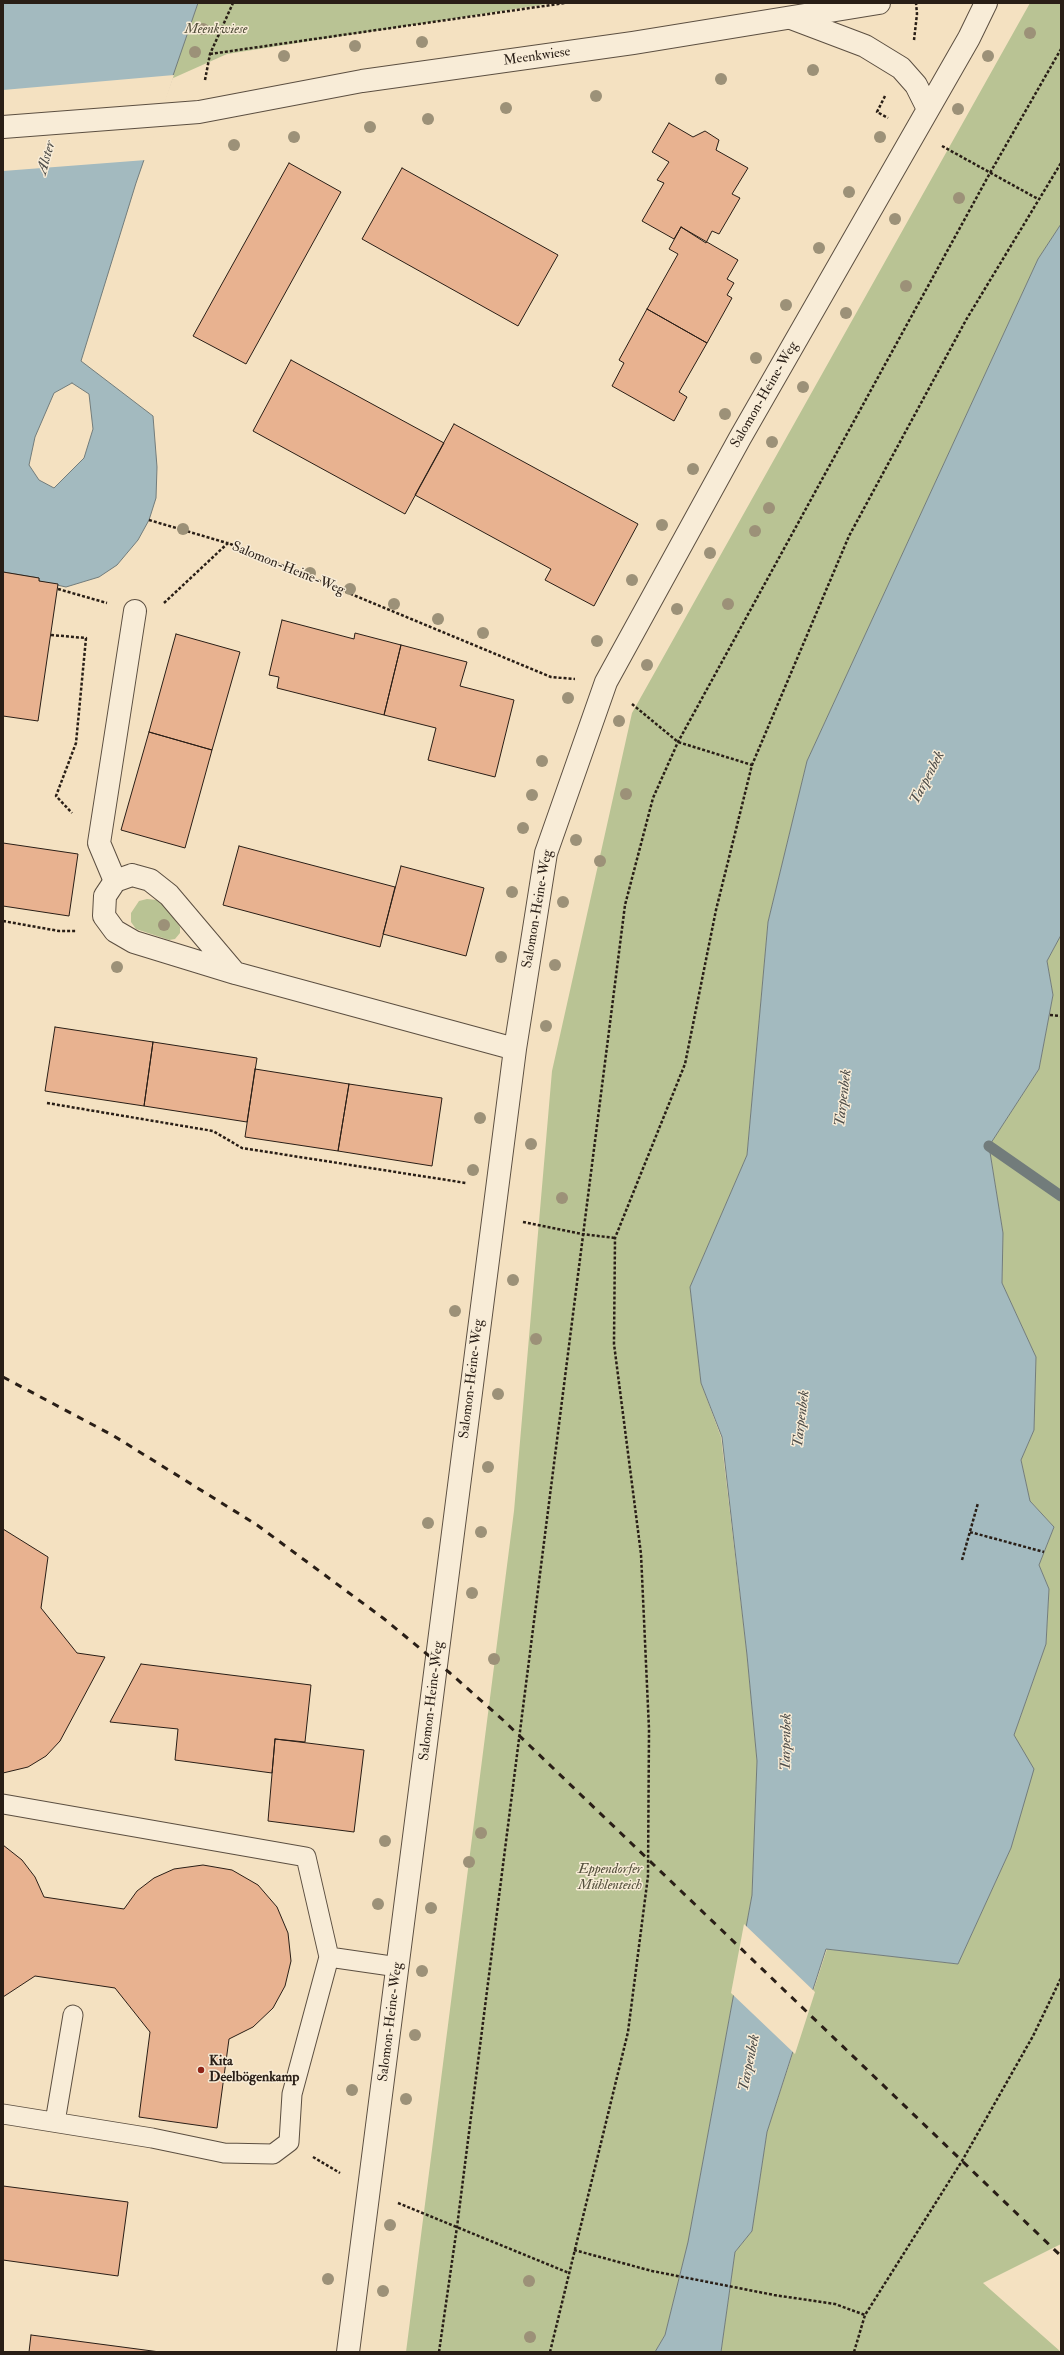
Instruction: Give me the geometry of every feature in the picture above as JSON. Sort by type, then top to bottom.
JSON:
[{"type":"street","name":"Meenkwiese","points":[[3,127],[199,112],[362,81],[633,43],[879,3]]},
{"type":"street","name":"Salomon-Heine-Weg","points":[[348,2352],[493,1215],[515,1049],[546,853],[606,682],[740,438],[928,109],[986,3]]},
{"type":"street","points":[[791,18],[865,46],[901,68],[916,85],[928,109]]},
{"type":"street","points":[[115,881],[99,843],[135,612]]},
{"type":"street","points":[[235,973],[162,890],[150,880],[132,875],[115,881],[105,896],[104,916],[115,931],[134,942],[235,973],[515,1049]]},
{"type":"lane","points":[[3,1804],[306,1857],[329,1957],[292,2094],[289,2142],[273,2154],[224,2153],[152,2138],[3,2114]]},
{"type":"lane","points":[[329,1957],[398,1967]]},
{"type":"lane","points":[[55,2122],[73,2014]]},
{"type":"path","points":[[199,112],[210,54],[233,3]]},
{"type":"path","points":[[210,54],[565,3]]},
{"type":"path","points":[[915,38],[916,3]]},
{"type":"path","points":[[439,2352],[457,2227],[625,905],[653,798],[678,742],[990,172],[1061,49]]},
{"type":"path","points":[[888,90],[877,112],[892,120]]},
{"type":"path","points":[[940,145],[1038,199]]},
{"type":"path","points":[[550,2352],[574,2250],[609,2117],[628,2032],[648,1876],[649,1729],[641,1554],[614,1344],[615,1238],[685,1064],[716,910],[752,765],[849,536],[966,320],[1061,163]]},
{"type":"path","points":[[149,520],[228,543]]},
{"type":"path","name":"Salomon-Heine-Weg","points":[[135,612],[156,610],[228,543],[551,677],[606,682]]},
{"type":"path","points":[[58,589],[135,612]]},
{"type":"path","points":[[51,635],[86,638],[76,744],[56,796],[99,843]]},
{"type":"path","points":[[606,682],[678,742],[752,765]]},
{"type":"path","points":[[3,921],[59,931],[115,931]]},
{"type":"path","points":[[1050,1015],[1061,1016]]},
{"type":"path","points":[[47,1103],[213,1131],[242,1148],[497,1188]]},
{"type":"path","points":[[493,1215],[582,1234],[615,1238]]},
{"type":"path","points":[[962,1560],[978,1503]]},
{"type":"path","points":[[970,1532],[1044,1552]]},
{"type":"path","points":[[854,2352],[865,2315],[962,2161],[1033,2036],[1061,1978]]},
{"type":"path","points":[[289,2142],[369,2191],[569,2273]]},
{"type":"path","points":[[574,2250],[652,2271],[774,2295],[835,2304],[865,2315]]},
{"type":"green space","name":"Meenkwiese","points":[[198,3],[553,3],[227,54],[171,79]]},
{"type":"green space","name":"Eppendorfer Mühlenteich","points":[[1030,3],[1061,3],[1061,224],[1038,259],[807,761],[768,922],[747,1155],[690,1287],[701,1383],[721,1437],[747,1655],[757,1761],[752,1895],[688,2242],[665,2335],[655,2352],[406,2352],[514,1511],[552,1071],[632,713]]},
{"type":"green space","points":[[147,899],[157,900],[165,906],[180,927],[180,933],[175,939],[169,940],[136,929],[131,922],[131,913],[139,901]]},
{"type":"green space","points":[[1061,935],[1061,2244],[983,2283],[1061,2352],[721,2352],[735,2252],[752,2231],[767,2132],[827,1949],[958,1964],[1011,1848],[1033,1769],[1014,1735],[1046,1644],[1049,1589],[1039,1565],[1054,1527],[1030,1501],[1021,1460],[1034,1430],[1036,1357],[1002,1283],[1003,1233],[989,1146],[1039,1069],[1053,995],[1047,961]]},
{"type":"water","name":"Alster","points":[[3,3],[198,3],[136,183],[81,361],[153,416],[157,467],[156,498],[149,520],[138,540],[117,565],[99,577],[66,587],[39,581],[39,578],[3,572]],"holes":[[[72,383],[89,394],[93,429],[84,458],[54,488],[39,480],[29,465],[35,437],[54,393]]]},
{"type":"water","name":"Tarpenbek","points":[[1061,224],[1061,935],[1047,961],[1053,995],[1039,1069],[989,1146],[1003,1233],[1002,1283],[1036,1357],[1034,1430],[1021,1460],[1030,1501],[1054,1527],[1039,1565],[1049,1589],[1046,1644],[1014,1735],[1034,1769],[1011,1848],[958,1964],[826,1949],[767,2132],[752,2231],[735,2252],[721,2352],[655,2352],[665,2335],[688,2242],[752,1895],[757,1761],[747,1655],[722,1437],[701,1383],[690,1287],[747,1155],[768,922],[807,761],[1038,259]]},
{"type":"pier","points":[[174,75],[146,160],[3,171],[3,90]]},
{"type":"pier","points":[[744,1924],[815,1992],[795,2054],[731,1993]]},
{"type":"building","points":[[669,123],[693,137],[705,131],[719,140],[716,150],[748,168],[732,194],[740,198],[719,234],[712,231],[706,243],[681,227],[674,239],[642,221],[664,183],[657,180],[669,162],[652,152]]},
{"type":"building","points":[[289,163],[341,192],[246,364],[193,336]]},
{"type":"building","points":[[402,168],[558,255],[518,326],[362,239]]},
{"type":"building","points":[[681,227],[738,260],[727,279],[734,283],[727,295],[732,298],[707,343],[647,309],[678,254],[669,249]]},
{"type":"building","points":[[647,309],[707,343],[679,392],[687,397],[674,421],[612,386],[624,363],[619,360]]},
{"type":"building","points":[[291,360],[444,443],[405,514],[253,431]]},
{"type":"building","points":[[454,424],[638,524],[594,606],[545,580],[551,569],[415,495]]},
{"type":"building","points":[[3,572],[39,578],[39,581],[58,584],[38,721],[3,716]]},
{"type":"building","points":[[282,620],[354,639],[355,633],[401,645],[384,715],[277,688],[279,677],[269,675]]},
{"type":"building","points":[[176,634],[240,652],[212,750],[149,732]]},
{"type":"building","points":[[401,645],[467,662],[460,686],[514,700],[495,777],[428,760],[436,728],[384,715]]},
{"type":"building","points":[[149,732],[212,750],[185,848],[121,830]]},
{"type":"building","points":[[3,843],[78,854],[69,916],[3,906]]},
{"type":"building","points":[[239,846],[395,887],[380,947],[223,905]]},
{"type":"building","points":[[401,866],[484,888],[466,956],[383,934]]},
{"type":"building","points":[[55,1027],[153,1042],[144,1106],[45,1091]]},
{"type":"building","points":[[153,1042],[257,1058],[247,1122],[144,1106]]},
{"type":"building","points":[[255,1069],[349,1084],[338,1151],[245,1137]]},
{"type":"building","points":[[349,1084],[442,1098],[432,1166],[338,1151]]},
{"type":"building","points":[[3,1529],[48,1557],[41,1608],[77,1653],[105,1657],[60,1741],[46,1756],[28,1767],[3,1773]]},
{"type":"building","points":[[141,1664],[311,1685],[305,1742],[275,1739],[272,1773],[175,1760],[178,1729],[110,1722]]},
{"type":"building","points":[[275,1739],[364,1750],[354,1832],[268,1821]]},
{"type":"building","points":[[3,1845],[22,1860],[35,1877],[44,1897],[124,1909],[137,1891],[154,1878],[174,1869],[203,1865],[232,1870],[258,1885],[277,1907],[288,1933],[291,1961],[285,1986],[273,2008],[253,2027],[229,2039],[217,2128],[139,2117],[150,2032],[115,1988],[35,1976],[3,1997]]},
{"type":"building","points":[[3,2186],[128,2202],[118,2276],[3,2260]]},
{"type":"building","points":[[31,2335],[160,2352],[29,2352]]},
{"type":"waterway","points":[[989,1146],[1061,1196]]},
{"type":"railway","points":[[3,1377],[114,1436],[257,1525],[383,1618],[450,1673],[503,1720],[1061,2256]]},
{"type":"place","name":"Kita Deelbögenkamp","points":[[201,2070]]}]
